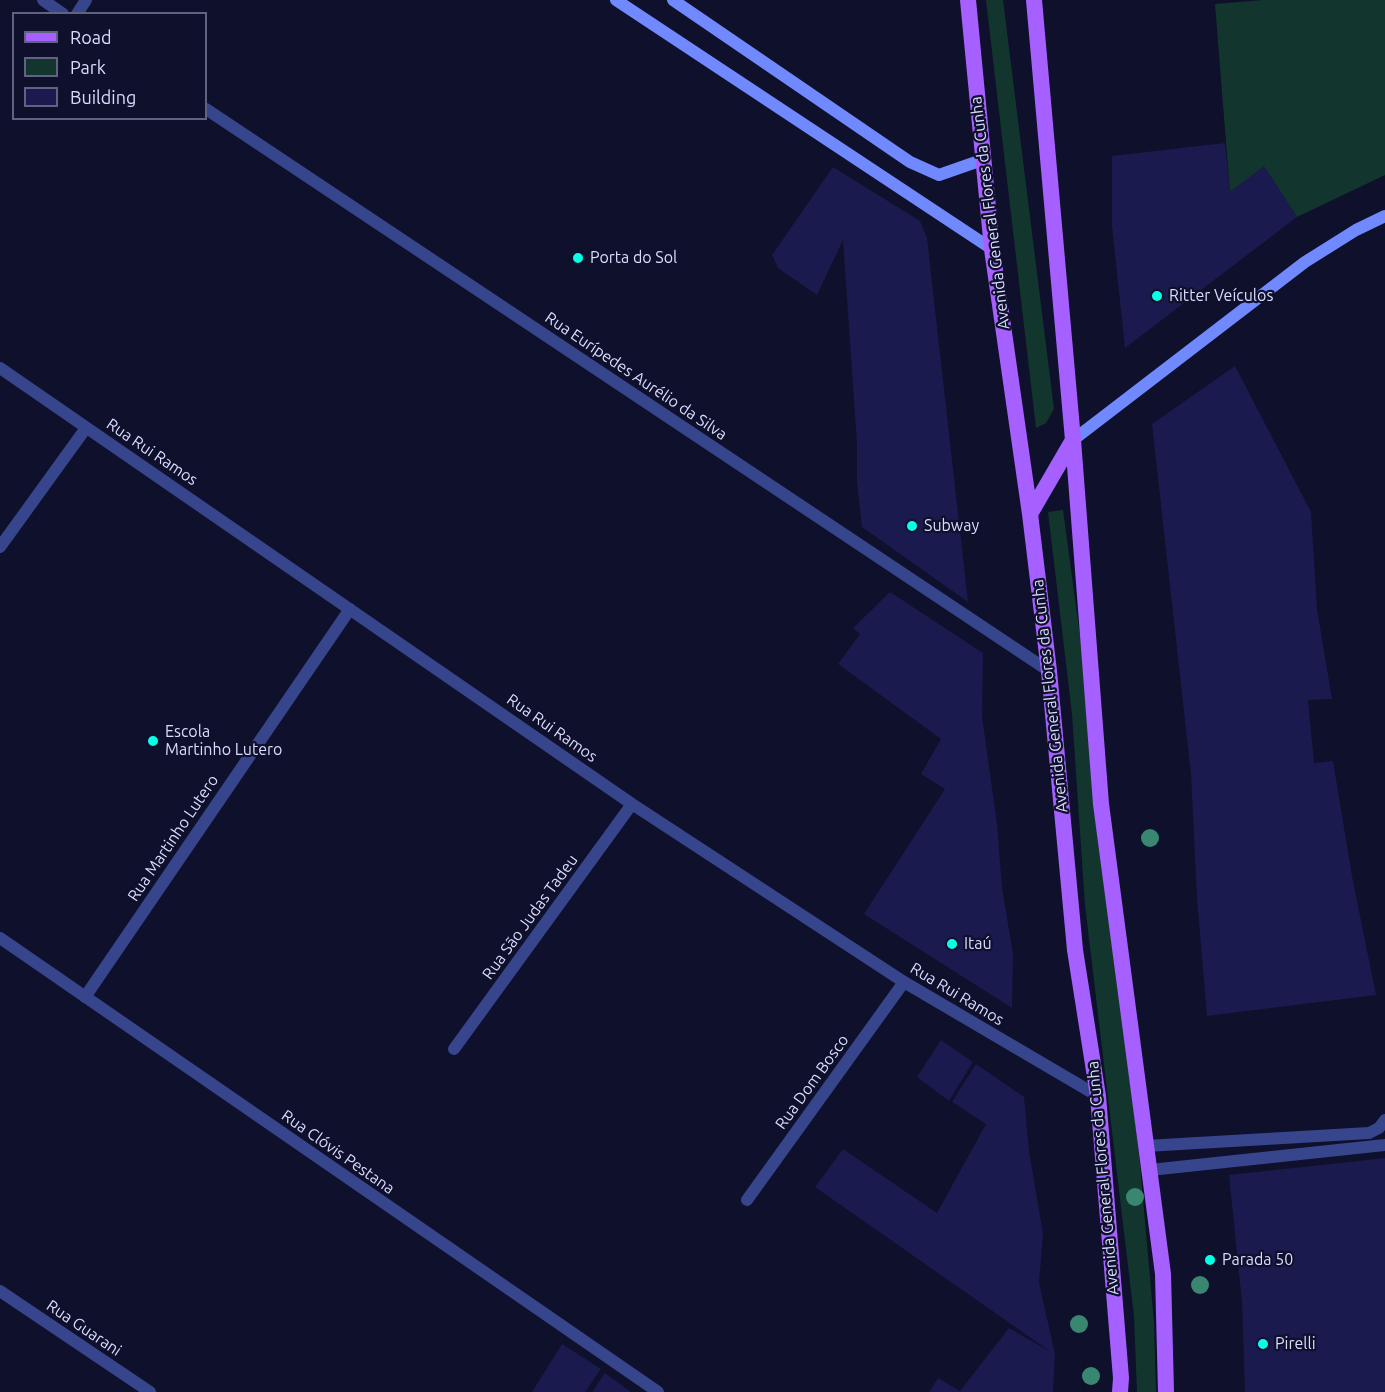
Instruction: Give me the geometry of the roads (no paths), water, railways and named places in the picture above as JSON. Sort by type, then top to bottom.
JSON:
[{"type":"main road","points":[[616,0],[992,249]]},
{"type":"main road","points":[[673,0],[910,162],[939,175],[982,160]]},
{"type":"main road","name":"Avenida General Flores da Cunha","points":[[968,0],[992,249],[1030,514],[1049,671],[1075,950],[1098,1096],[1121,1378],[1120,1392]]},
{"type":"main road","points":[[1034,0],[1073,440],[1101,804],[1163,1274],[1166,1392]]},
{"type":"main road","points":[[1030,514],[1073,440],[1305,262],[1356,230],[1385,216]]},
{"type":"street","points":[[43,0],[60,12]]},
{"type":"street","name":"Rua Eurípedes Aurélio da Silva","points":[[207,110],[1049,671]]},
{"type":"street","name":"Rua Rui Ramos","points":[[0,368],[632,804],[904,982],[1098,1096]]},
{"type":"street","points":[[0,547],[86,428]]},
{"type":"street","name":"Rua Martinho Lutero","points":[[85,997],[350,609]]},
{"type":"street","name":"Rua São Judas Tadeu","points":[[454,1049],[632,804]]},
{"type":"street","name":"Rua Clóvis Pestana","points":[[0,938],[658,1392]]},
{"type":"street","name":"Rua Dom Bosco","points":[[747,1200],[904,982]]},
{"type":"street","points":[[1146,1146],[1369,1133],[1379,1128],[1385,1120]]},
{"type":"street","points":[[1150,1170],[1385,1145]]},
{"type":"street","name":"Rua Guarani","points":[[0,1291],[150,1392]]},
{"type":"place","name":"Porta do Sol","points":[[578,258]]},
{"type":"place","name":"Ritter Veículos","points":[[1157,296]]},
{"type":"place","name":"Subway","points":[[912,526]]},
{"type":"place","name":"Escola Martinho Lutero","points":[[153,741]]},
{"type":"place","name":"Itaú","points":[[952,944]]},
{"type":"place","name":"Parada 50","points":[[1210,1260]]},
{"type":"place","name":"Pirelli","points":[[1263,1344]]}]
